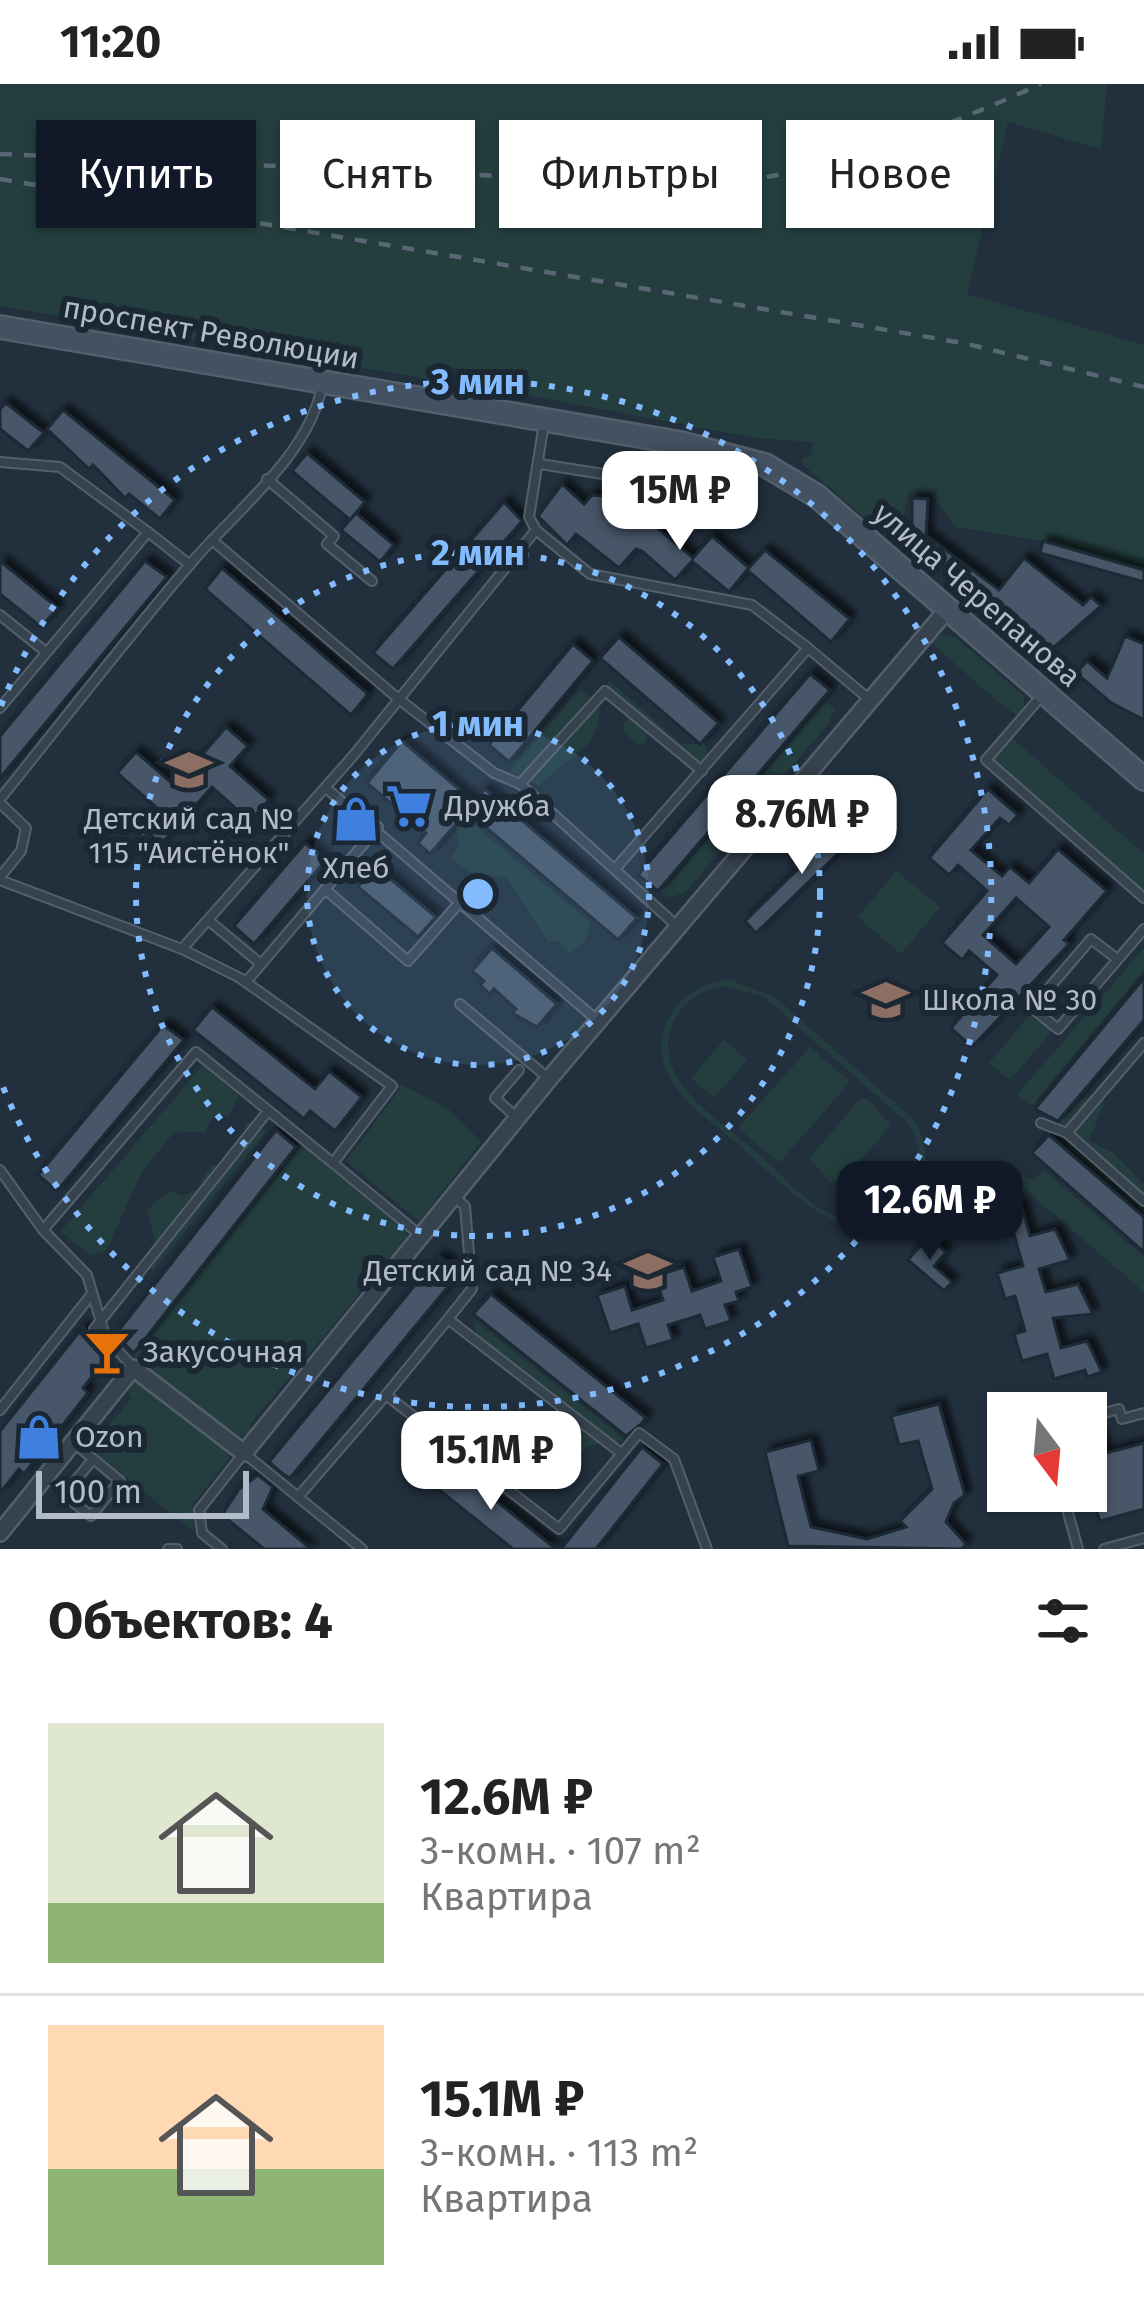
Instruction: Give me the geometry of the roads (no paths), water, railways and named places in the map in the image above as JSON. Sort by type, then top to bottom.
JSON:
[{"type":"main road","name":"проспект Революции","points":[[0,327],[718,451],[765,465]]},
{"type":"main road","name":"улица Черепанова","points":[[765,465],[817,496],[1144,779]]},
{"type":"street","points":[[0,1533],[133,1368],[244,1453],[549,1079],[947,610]]},
{"type":"lane","points":[[322,384],[316,414],[267,479],[190,565],[0,801],[26,828],[21,851],[0,879],[182,949],[247,982],[392,1086],[334,1163]]},
{"type":"lane","points":[[545,421],[529,517],[536,530],[590,574],[752,605],[870,700]]},
{"type":"lane","points":[[540,464],[654,482],[718,451]]},
{"type":"lane","points":[[0,462],[60,466],[190,565]]},
{"type":"lane","points":[[267,479],[334,536],[327,544],[372,581]]},
{"type":"lane","points":[[182,949],[325,788],[536,530]]},
{"type":"lane","points":[[0,708],[148,532]]},
{"type":"lane","points":[[212,540],[398,698],[494,773],[520,784],[678,927]]},
{"type":"lane","points":[[0,615],[46,652]]},
{"type":"lane","points":[[615,869],[808,648]]},
{"type":"lane","points":[[520,784],[605,691],[702,771]]},
{"type":"lane","points":[[1044,693],[986,760],[1144,898]]},
{"type":"lane","points":[[325,788],[378,827],[598,1021]]},
{"type":"lane","points":[[247,982],[378,827]]},
{"type":"lane","points":[[325,890],[408,961],[461,901]]},
{"type":"lane","points":[[208,920],[261,964]]},
{"type":"lane","points":[[1118,959],[1091,939],[1032,1008],[1058,1029],[1144,929]]},
{"type":"lane","points":[[460,1004],[549,1079]]},
{"type":"lane","points":[[1067,1133],[1142,1049]]},
{"type":"lane","points":[[44,1229],[196,1052],[421,1235]]},
{"type":"lane","points":[[517,1118],[495,1098],[519,1070]]},
{"type":"lane","points":[[97,1325],[268,1111]]},
{"type":"lane","points":[[1041,1123],[1067,1133],[1144,1201]]},
{"type":"lane","points":[[0,1169],[44,1229],[86,1275],[97,1325],[133,1368]]},
{"type":"lane","points":[[298,1497],[472,1289],[465,1206],[453,1196]]},
{"type":"lane","points":[[0,1410],[92,1294]]},
{"type":"lane","points":[[75,1315],[97,1325]]},
{"type":"lane","points":[[448,1319],[621,1453]]},
{"type":"lane","points":[[386,1396],[559,1529],[639,1433],[674,1459],[707,1549]]},
{"type":"lane","points":[[1107,1412],[1119,1409],[1122,1419],[1144,1413]]},
{"type":"lane","points":[[73,1442],[120,1481],[91,1516],[64,1495],[93,1459]]},
{"type":"lane","points":[[217,1547],[200,1529],[199,1510],[244,1453],[362,1549]]},
{"type":"lane","points":[[1068,1512],[1078,1549]]},
{"type":"lane","points":[[1104,1549],[1144,1538]]},
{"type":"railway","points":[[0,154],[711,185],[797,171],[880,148],[1041,84]]},
{"type":"railway","points":[[0,179],[963,343],[1144,387]]},
{"type":"place","name":"Детский сад № 115 \"Аистёнок\"","points":[[189,770]]},
{"type":"place","name":"Дружба","points":[[409,806]]},
{"type":"place","name":"Хлеб","points":[[356,819]]},
{"type":"place","name":"Школа № 30","points":[[886,1000]]},
{"type":"place","name":"Детский сад № 34","points":[[648,1271]]},
{"type":"place","name":"Закусочная","points":[[107,1352]]},
{"type":"place","name":"Ozon","points":[[39,1437]]}]
